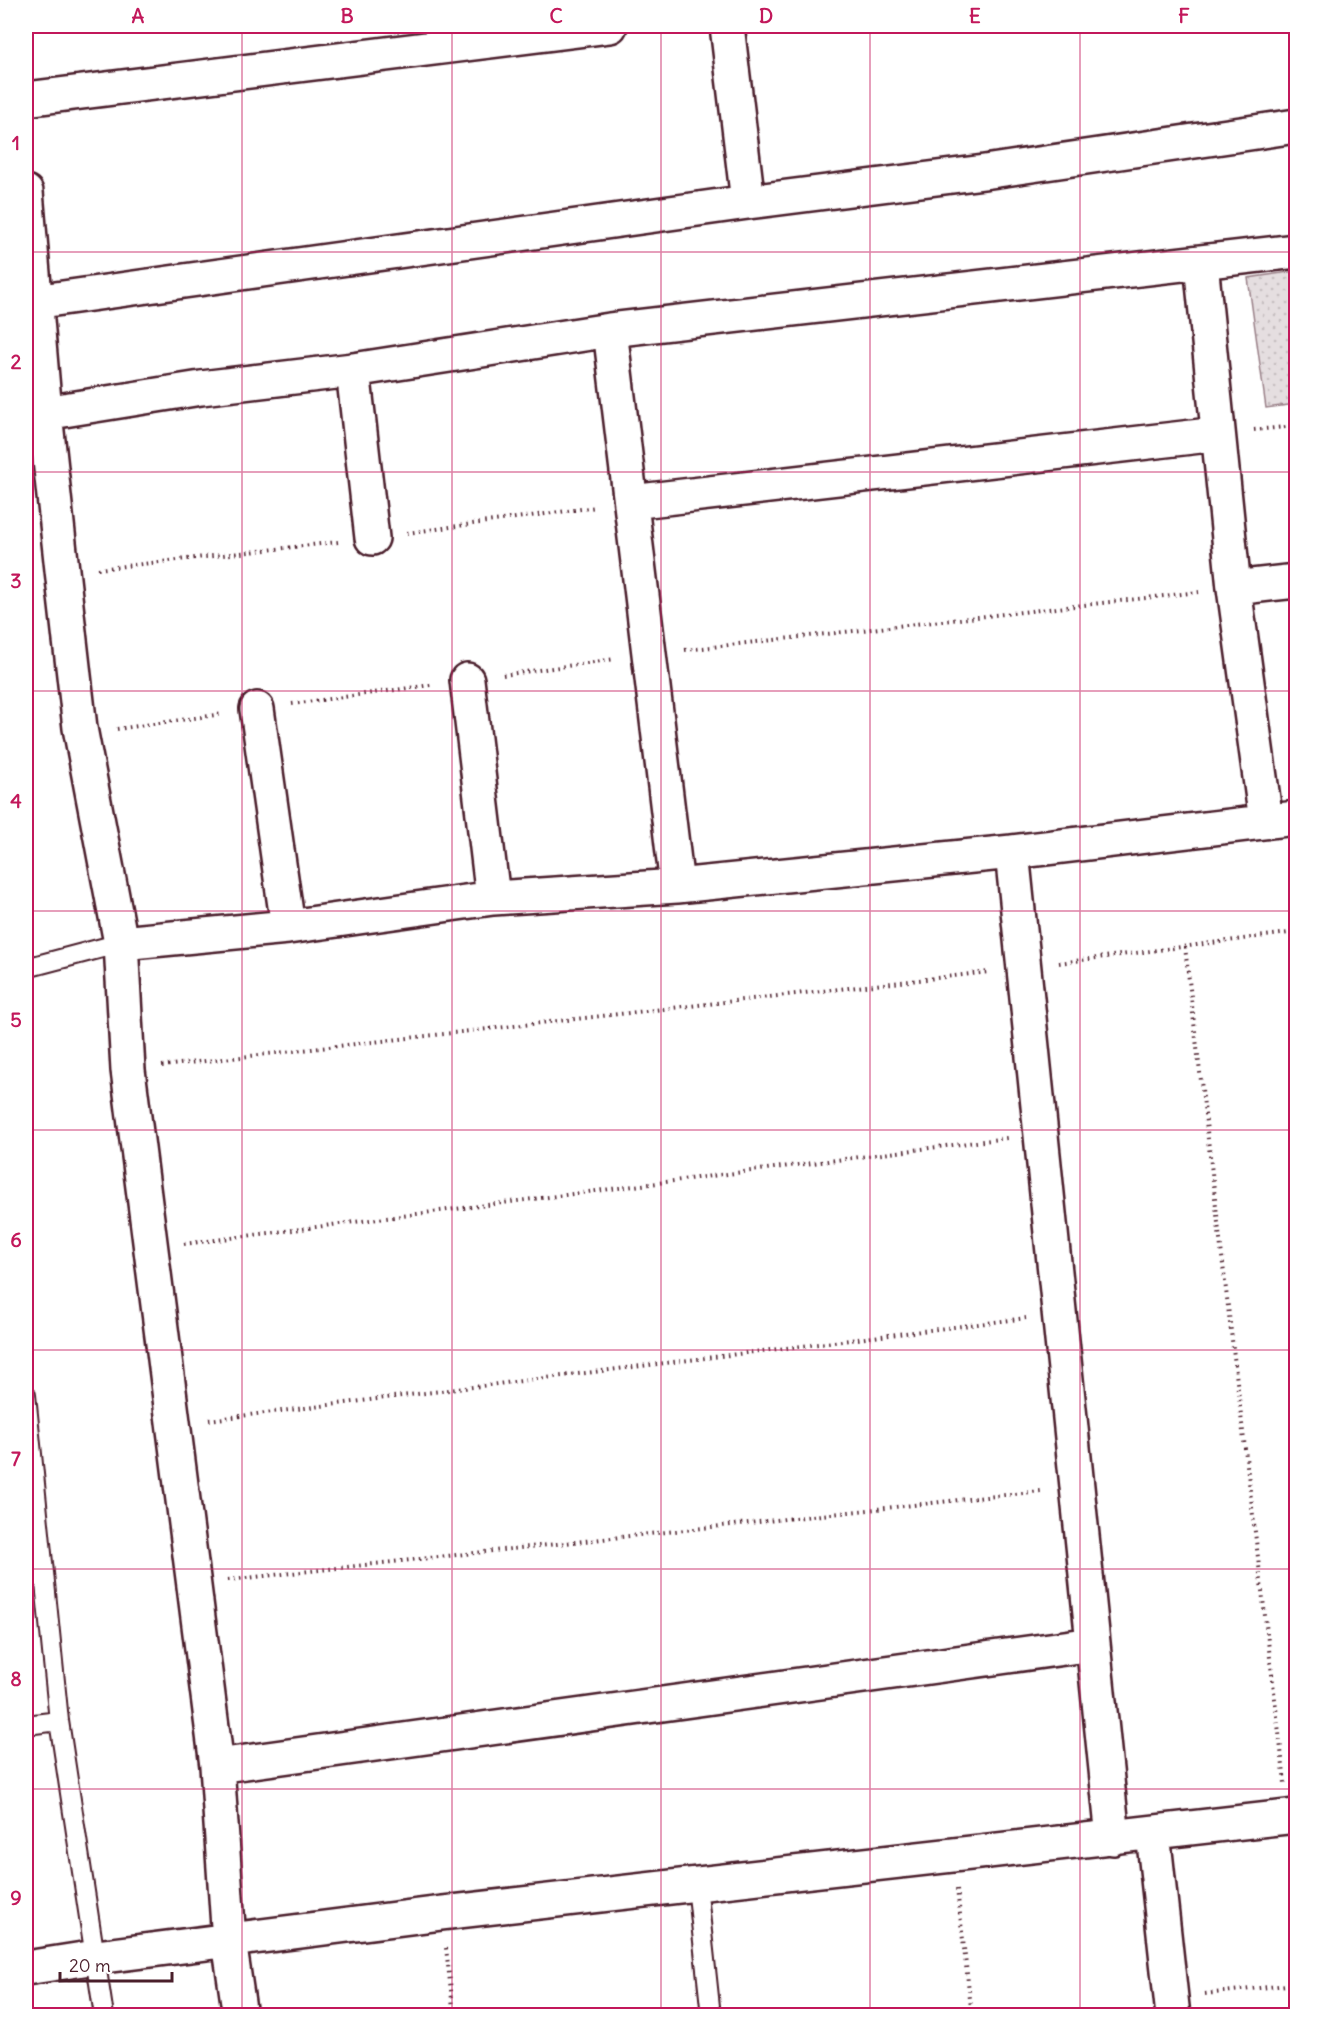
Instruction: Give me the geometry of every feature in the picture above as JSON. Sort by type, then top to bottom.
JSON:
[{"type":"street","points":[[26,99],[601,26]]},
{"type":"street","points":[[728,26],[748,202]]},
{"type":"street","points":[[34,302],[748,202],[984,172],[1296,126]]},
{"type":"street","points":[[26,192],[45,413],[80,728],[121,943],[128,1070],[217,1766],[229,1941],[240,2016]]},
{"type":"street","points":[[45,413],[201,388],[353,370],[610,330],[1296,251]]},
{"type":"street","points":[[121,943],[288,927],[493,898],[677,886],[1012,852],[1281,819],[1234,588],[1202,263]]},
{"type":"street","points":[[610,330],[677,886]]},
{"type":"street","points":[[353,370],[372,538]]},
{"type":"street","points":[[631,502],[1218,434]]},
{"type":"street","points":[[1234,588],[1296,581]]},
{"type":"street","points":[[467,680],[493,898]]},
{"type":"street","points":[[257,709],[288,927]]},
{"type":"street","points":[[1012,852],[1113,1838]]},
{"type":"street","points":[[217,1766],[1093,1644]]},
{"type":"street","points":[[26,1968],[442,1913],[1293,1816]]},
{"type":"street","points":[[1153,1833],[1172,2007]]},
{"type":"lane","points":[[26,968],[121,943]]},
{"type":"lane","points":[[26,1395],[30,1479],[59,1721],[104,2016]]},
{"type":"lane","points":[[26,1725],[59,1721]]},
{"type":"lane","points":[[697,1885],[711,2016]]},
{"type":"path","points":[[128,1070],[1024,968],[1296,932]]},
{"type":"path","points":[[1185,947],[1293,1816]]},
{"type":"path","points":[[151,1248],[1041,1134]]},
{"type":"path","points":[[174,1425],[1059,1314]]},
{"type":"path","points":[[194,1584],[1077,1487]]},
{"type":"path","points":[[953,1856],[972,2016]]},
{"type":"path","points":[[442,1913],[454,2016]]},
{"type":"path","points":[[1172,2007],[1296,1984]]},
{"type":"shaded area","points":[[1296,271],[1296,404],[1266,408],[1248,278]]}]
